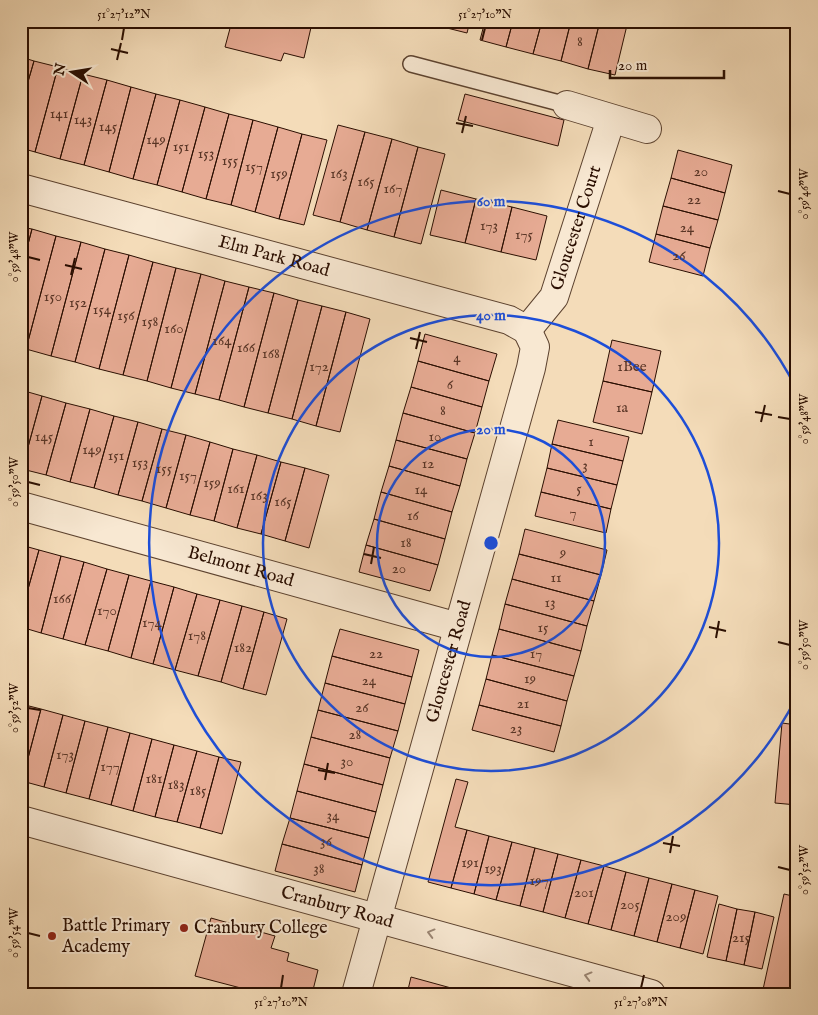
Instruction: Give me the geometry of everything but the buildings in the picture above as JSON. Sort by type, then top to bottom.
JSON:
[{"type":"street","points":[[567,105],[647,129]]},
{"type":"street","name":"Gloucester Court","points":[[527,330],[554,297],[611,119]]},
{"type":"street","name":"Elm Park Road","points":[[21,188],[509,320],[527,330]]},
{"type":"street","name":"Gloucester Road","points":[[356,994],[531,368],[535,347],[527,330]]},
{"type":"street","name":"Belmont Road","points":[[21,506],[458,628]]},
{"type":"street","name":"Cranbury Road","points":[[21,820],[651,994]]},
{"type":"lane","points":[[411,64],[567,105]]},
{"type":"place","name":"Cranbury College","points":[[184,928]]},
{"type":"place","name":"Battle Primary Academy","points":[[52,936]]}]
